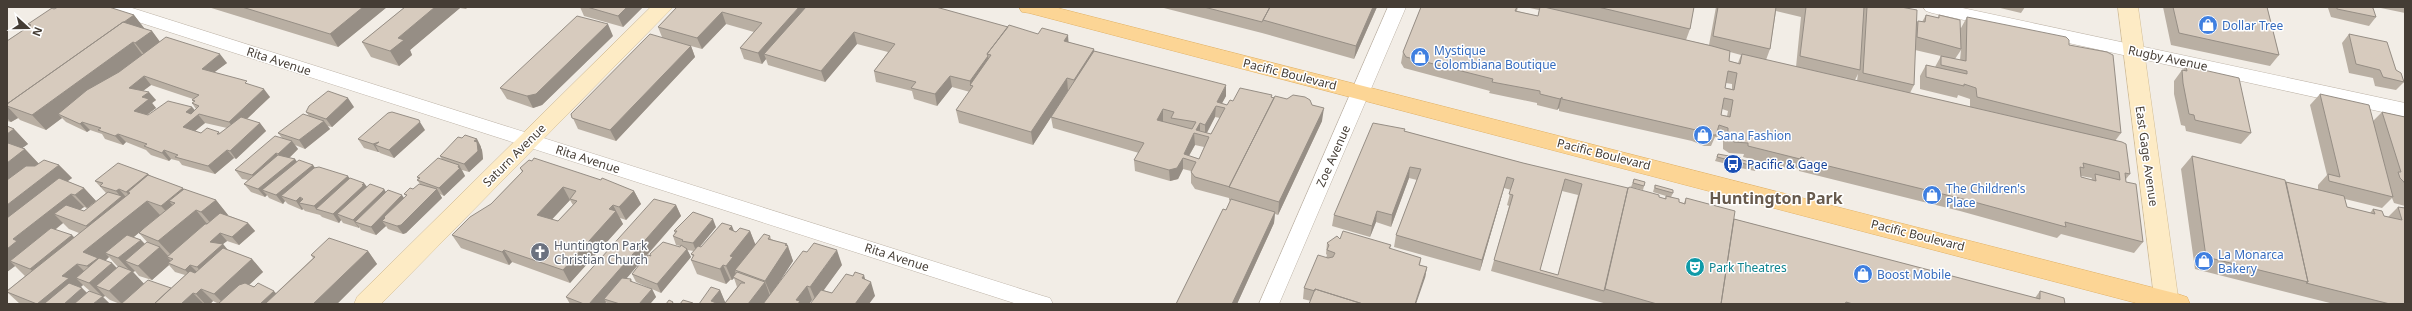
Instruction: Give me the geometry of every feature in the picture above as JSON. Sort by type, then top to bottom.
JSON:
[{"type":"main road","name":"Pacific Boulevard","points":[[1029,7],[2171,303]]},
{"type":"street","name":"Rita Avenue","points":[[110,7],[1043,304]]},
{"type":"street","name":"Saturn Avenue","points":[[366,304],[663,7]]},
{"type":"street","name":"Zoe Avenue","points":[[1268,304],[1397,7]]},
{"type":"street","name":"Rugby Avenue","points":[[1932,7],[2405,110]]},
{"type":"street","name":"East Gage Avenue","points":[[2128,7],[2133,50],[2171,303]]},
{"type":"building","points":[[58,7],[109,7],[134,15],[7,104],[7,41],[31,25],[28,24],[52,8],[54,9]]},
{"type":"building","points":[[242,7],[363,7],[330,34]]},
{"type":"building","points":[[405,7],[435,7],[398,38],[404,40],[390,51],[362,42]]},
{"type":"building","points":[[587,7],[627,7],[618,16]]},
{"type":"building","points":[[677,7],[799,7],[758,53],[740,48],[762,23],[722,12],[697,38],[658,27]]},
{"type":"building","points":[[806,7],[936,7],[1008,27],[987,54],[988,56],[970,81],[950,76],[935,94],[911,88],[916,82],[874,71],[895,44],[854,32],[821,71],[764,54]]},
{"type":"building","points":[[1204,7],[1270,7],[1262,22]]},
{"type":"building","points":[[1270,7],[1373,7],[1356,46],[1263,20]]},
{"type":"building","points":[[1421,7],[1517,7],[1515,11],[1538,16],[1540,7],[1544,7],[1730,51],[1729,61],[1740,64],[1742,54],[2122,142],[2126,144],[2130,174],[2125,173],[2126,182],[2136,184],[2143,242],[2065,222],[2066,227],[1967,200],[1804,160],[1804,158],[1801,157],[1800,159],[1748,146],[1748,143],[1734,142],[1728,138],[1728,128],[1719,125],[1716,135],[1709,135],[1696,130],[1562,99],[1562,97],[1560,99],[1540,94],[1540,91],[1492,82],[1493,79],[1406,57],[1403,52]],"holes":[[[1728,71],[1737,73],[1734,90],[1725,88]],[[1724,98],[1733,100],[1730,117],[1721,115]],[[2083,163],[2119,172],[2120,180],[2095,174],[2096,181],[2081,177],[2080,167],[2084,168]]]},
{"type":"building","points":[[1598,7],[1694,7],[1690,29]]},
{"type":"building","points":[[1718,7],[1776,7],[1770,49],[1713,36]]},
{"type":"building","points":[[1806,7],[1864,7],[1860,70],[1800,56]]},
{"type":"building","points":[[1867,7],[1901,7],[1917,10],[1914,85],[1863,73]]},
{"type":"building","points":[[2173,7],[2267,7],[2279,55],[2179,33]]},
{"type":"building","points":[[2337,7],[2371,7],[2373,8],[2376,17],[2337,9]]},
{"type":"building","points":[[1926,15],[1939,18],[1939,15],[1960,20],[1961,49],[1917,37],[1918,21],[1925,22]]},
{"type":"building","points":[[577,16],[608,24],[536,94],[527,96],[500,88]]},
{"type":"building","points":[[1967,17],[2066,37],[2069,40],[2069,45],[2107,52],[2113,55],[2121,133],[1977,97],[1976,88],[1964,84],[1964,86],[1926,77],[1926,65],[1967,74],[1967,71],[1941,65],[1941,56],[1966,61]]},
{"type":"building","points":[[123,22],[152,31],[135,43],[133,42],[32,115],[7,106],[7,104]]},
{"type":"building","points":[[1009,25],[1038,34],[1042,28],[1068,35],[1064,41],[1094,49],[1074,80],[1067,78],[1031,132],[956,110],[973,86],[970,85],[991,55],[987,54]]},
{"type":"building","points":[[650,34],[691,46],[610,130],[572,118],[571,114]]},
{"type":"building","points":[[2349,34],[2387,42],[2396,70],[2401,73],[2404,82],[2383,77],[2380,70],[2356,64]]},
{"type":"building","points":[[166,37],[220,54],[202,69],[247,81],[245,83],[264,89],[229,122],[199,114],[183,127],[201,133],[207,128],[219,132],[217,134],[219,134],[241,117],[260,123],[230,151],[227,150],[208,166],[175,157],[178,155],[164,150],[162,153],[144,146],[147,144],[118,134],[115,136],[98,130],[101,128],[82,122],[80,124],[58,114],[87,90],[119,72]],"holes":[[[144,76],[199,95],[192,100],[195,101],[192,103],[199,106],[191,114],[186,112],[192,107],[168,101],[148,115],[134,111],[149,99],[142,97],[149,92],[129,88]]]},
{"type":"building","points":[[1094,51],[1226,85],[1217,102],[1227,105],[1230,100],[1233,101],[1240,88],[1272,95],[1271,97],[1274,98],[1229,187],[1195,177],[1191,172],[1196,162],[1183,158],[1177,168],[1169,170],[1134,160],[1144,143],[1051,117]],"holes":[[[1216,106],[1225,108],[1211,134],[1196,130],[1200,123],[1205,125]],[[1163,109],[1174,112],[1171,118],[1196,122],[1192,129],[1157,120]],[[1194,133],[1209,137],[1199,159],[1184,154]]]},
{"type":"building","points":[[2186,66],[2239,78],[2251,133],[2195,120],[2194,115],[2189,114],[2182,70],[2187,71]]},
{"type":"building","points":[[328,91],[348,98],[326,119],[306,112],[309,106]]},
{"type":"building","points":[[2320,94],[2369,105],[2393,197],[2329,181],[2328,174],[2340,177]]},
{"type":"building","points":[[1293,95],[1305,97],[1310,100],[1312,105],[1324,108],[1279,202],[1229,187],[1275,96],[1287,99]]},
{"type":"building","points":[[392,112],[419,120],[420,122],[389,150],[375,145],[379,142],[373,144],[358,139],[388,113]]},
{"type":"building","points":[[2382,112],[2405,117],[2405,185],[2398,172],[2401,172]]},
{"type":"building","points":[[303,114],[324,121],[299,140],[278,133]]},
{"type":"building","points":[[1373,123],[1405,129],[1404,131],[1523,163],[1628,188],[1604,291],[1494,260],[1513,195],[1509,194],[1514,179],[1507,177],[1482,260],[1396,235],[1421,169],[1410,167],[1392,215],[1377,211],[1372,226],[1334,215]],"holes":[[[1565,179],[1582,184],[1558,275],[1540,270]]]},
{"type":"building","points":[[7,126],[14,129],[7,134]]},
{"type":"building","points":[[465,135],[477,139],[474,141],[477,142],[478,151],[464,164],[440,156],[458,137],[462,138]]},
{"type":"building","points":[[275,136],[292,141],[278,154],[276,153],[252,175],[235,170]]},
{"type":"building","points":[[8,143],[25,149],[7,163],[7,144]]},
{"type":"building","points":[[1718,154],[1729,156],[1729,160],[1717,157]]},
{"type":"building","points":[[278,155],[295,159],[258,189],[244,184]]},
{"type":"building","points":[[2192,156],[2285,180],[2308,282],[2206,257]]},
{"type":"building","points":[[438,158],[459,165],[458,167],[460,168],[439,188],[417,180],[420,178],[417,177]]},
{"type":"building","points":[[534,158],[601,180],[602,178],[634,191],[619,207],[613,205],[609,209],[616,211],[563,270],[504,250],[502,252],[452,235],[470,217],[491,204],[523,171],[520,168],[529,160],[532,161]],"holes":[[[563,187],[576,191],[570,199],[577,201],[558,221],[537,215]]]},
{"type":"building","points":[[1739,159],[1757,164],[1757,167],[1738,162]]},
{"type":"building","points":[[44,160],[59,165],[7,205],[7,180],[26,166],[35,166]]},
{"type":"building","points":[[299,160],[313,165],[276,195],[262,190]]},
{"type":"building","points":[[118,163],[148,174],[126,192],[119,189],[116,191],[100,186],[103,183],[95,181]]},
{"type":"building","points":[[319,167],[348,176],[314,206],[299,203],[303,199],[300,197],[296,201],[281,196],[314,168]]},
{"type":"building","points":[[148,175],[183,188],[161,206],[147,201],[83,252],[98,258],[87,266],[77,264],[62,276],[69,278],[37,304],[7,292],[130,193],[128,192]]},
{"type":"building","points":[[59,178],[84,188],[75,195],[71,194],[13,239],[17,241],[7,249],[7,218]]},
{"type":"building","points":[[350,178],[364,183],[362,185],[364,185],[333,214],[316,209]]},
{"type":"building","points":[[1634,179],[1645,182],[1644,186],[1633,183]]},
{"type":"building","points":[[2286,182],[2344,196],[2347,207],[2375,214],[2373,209],[2382,211],[2384,216],[2402,220],[2398,207],[2405,208],[2405,304],[2390,304],[2306,283],[2308,282]]},
{"type":"building","points":[[370,184],[384,189],[353,220],[337,214]]},
{"type":"building","points":[[419,184],[437,189],[401,225],[397,226],[382,221],[385,218],[384,217],[407,195],[404,194],[410,188],[413,189]]},
{"type":"building","points":[[1655,185],[1673,190],[1673,193],[1655,188]]},
{"type":"building","points":[[1630,187],[1659,195],[1659,197],[1666,199],[1666,196],[1679,199],[1679,202],[1685,204],[1686,198],[1735,211],[1721,304],[1657,304],[1605,289],[1628,188]]},
{"type":"building","points":[[184,189],[216,200],[201,212],[196,210],[158,241],[139,233],[175,203],[169,201]]},
{"type":"building","points":[[388,190],[402,195],[371,227],[355,222]]},
{"type":"building","points":[[108,192],[122,196],[86,226],[54,214],[66,205],[84,211]]},
{"type":"building","points":[[654,199],[676,205],[589,304],[584,304],[566,297]]},
{"type":"building","points":[[1231,199],[1275,212],[1232,304],[1176,304],[1223,209],[1226,210]]},
{"type":"building","points":[[693,212],[713,219],[693,243],[682,241],[683,240],[673,236],[677,231],[674,231]]},
{"type":"building","points":[[220,213],[248,223],[232,237],[220,233],[210,242],[223,244],[197,267],[190,265],[185,270],[168,263],[173,259],[167,257]]},
{"type":"building","points":[[1734,219],[2040,299],[2040,291],[2064,298],[2065,304],[1853,304],[1846,302],[1845,304],[1721,304]]},
{"type":"building","points":[[722,223],[732,226],[729,229],[736,232],[740,228],[750,231],[730,256],[733,257],[726,266],[723,265],[720,269],[691,260],[694,255],[691,254],[698,246],[701,247]]},
{"type":"building","points":[[51,228],[72,235],[30,269],[10,261]]},
{"type":"building","points":[[1343,231],[1391,245],[1389,248],[1421,258],[1419,265],[1427,267],[1415,304],[1363,304],[1315,289],[1315,291],[1304,288],[1318,255],[1328,258],[1333,257],[1335,253],[1327,250],[1329,245],[1327,243],[1337,236],[1340,239]]},
{"type":"building","points":[[764,234],[770,236],[768,239],[787,244],[785,245],[788,246],[765,281],[735,270]]},
{"type":"building","points":[[127,235],[141,240],[118,258],[105,253]]},
{"type":"building","points":[[329,238],[368,251],[313,304],[265,304],[315,257],[311,255]]},
{"type":"building","points":[[147,242],[160,247],[138,266],[125,261]]},
{"type":"building","points":[[663,242],[680,247],[681,245],[687,249],[657,284],[632,274],[639,265],[636,265],[641,259],[644,260],[648,255],[651,256],[650,254]]},
{"type":"building","points":[[814,243],[837,250],[810,287],[807,286],[796,300],[800,301],[798,304],[763,304],[803,251],[807,252]]},
{"type":"building","points":[[223,248],[252,259],[214,294],[201,289],[196,294],[193,293],[181,304],[154,304],[190,271],[195,273]]},
{"type":"building","points":[[99,258],[112,263],[89,283],[76,278]]},
{"type":"building","points":[[119,266],[132,271],[109,291],[96,286]]},
{"type":"building","points":[[737,272],[765,282],[748,304],[725,303],[741,283],[745,283],[733,277]]},
{"type":"building","points":[[855,272],[864,275],[862,278],[871,282],[855,304],[810,304],[821,290],[832,293],[846,274],[853,276]]},
{"type":"building","points":[[622,278],[631,279],[630,281],[652,289],[639,304],[620,304],[604,299]]},
{"type":"building","points":[[148,280],[171,288],[154,304],[121,304]]},
{"type":"building","points":[[69,283],[82,288],[64,304],[45,303]]},
{"type":"building","points":[[245,283],[254,287],[258,283],[274,291],[260,304],[218,304],[239,285]]},
{"type":"building","points":[[711,287],[720,290],[711,301],[719,304],[699,304]]},
{"type":"building","points":[[1315,289],[1363,304],[1309,304]]},
{"type":"building","points":[[89,291],[103,296],[93,304],[74,304]]},
{"type":"building","points":[[669,300],[673,302],[672,304],[666,304]]},
{"type":"building","points":[[683,300],[693,303],[680,304]]},
{"type":"place","name":"Dollar Tree","points":[[2208,25]]},
{"type":"place","name":"Mystique Colombiana Boutique","points":[[1420,57]]},
{"type":"place","name":"Sana Fashion","points":[[1703,135]]},
{"type":"place","name":"Pacific & Gage","points":[[1733,164]]},
{"type":"place","name":"The Children's Place","points":[[1932,195]]},
{"type":"place","name":"Huntington Park Christian Church","points":[[540,252]]},
{"type":"place","name":"La Monarca Bakery","points":[[2204,261]]},
{"type":"place","name":"Park Theatres","points":[[1695,267]]},
{"type":"place","name":"Boost Mobile","points":[[1863,274]]},
{"type":"district","name":"Huntington Park","points":[[1776,198]]}]
